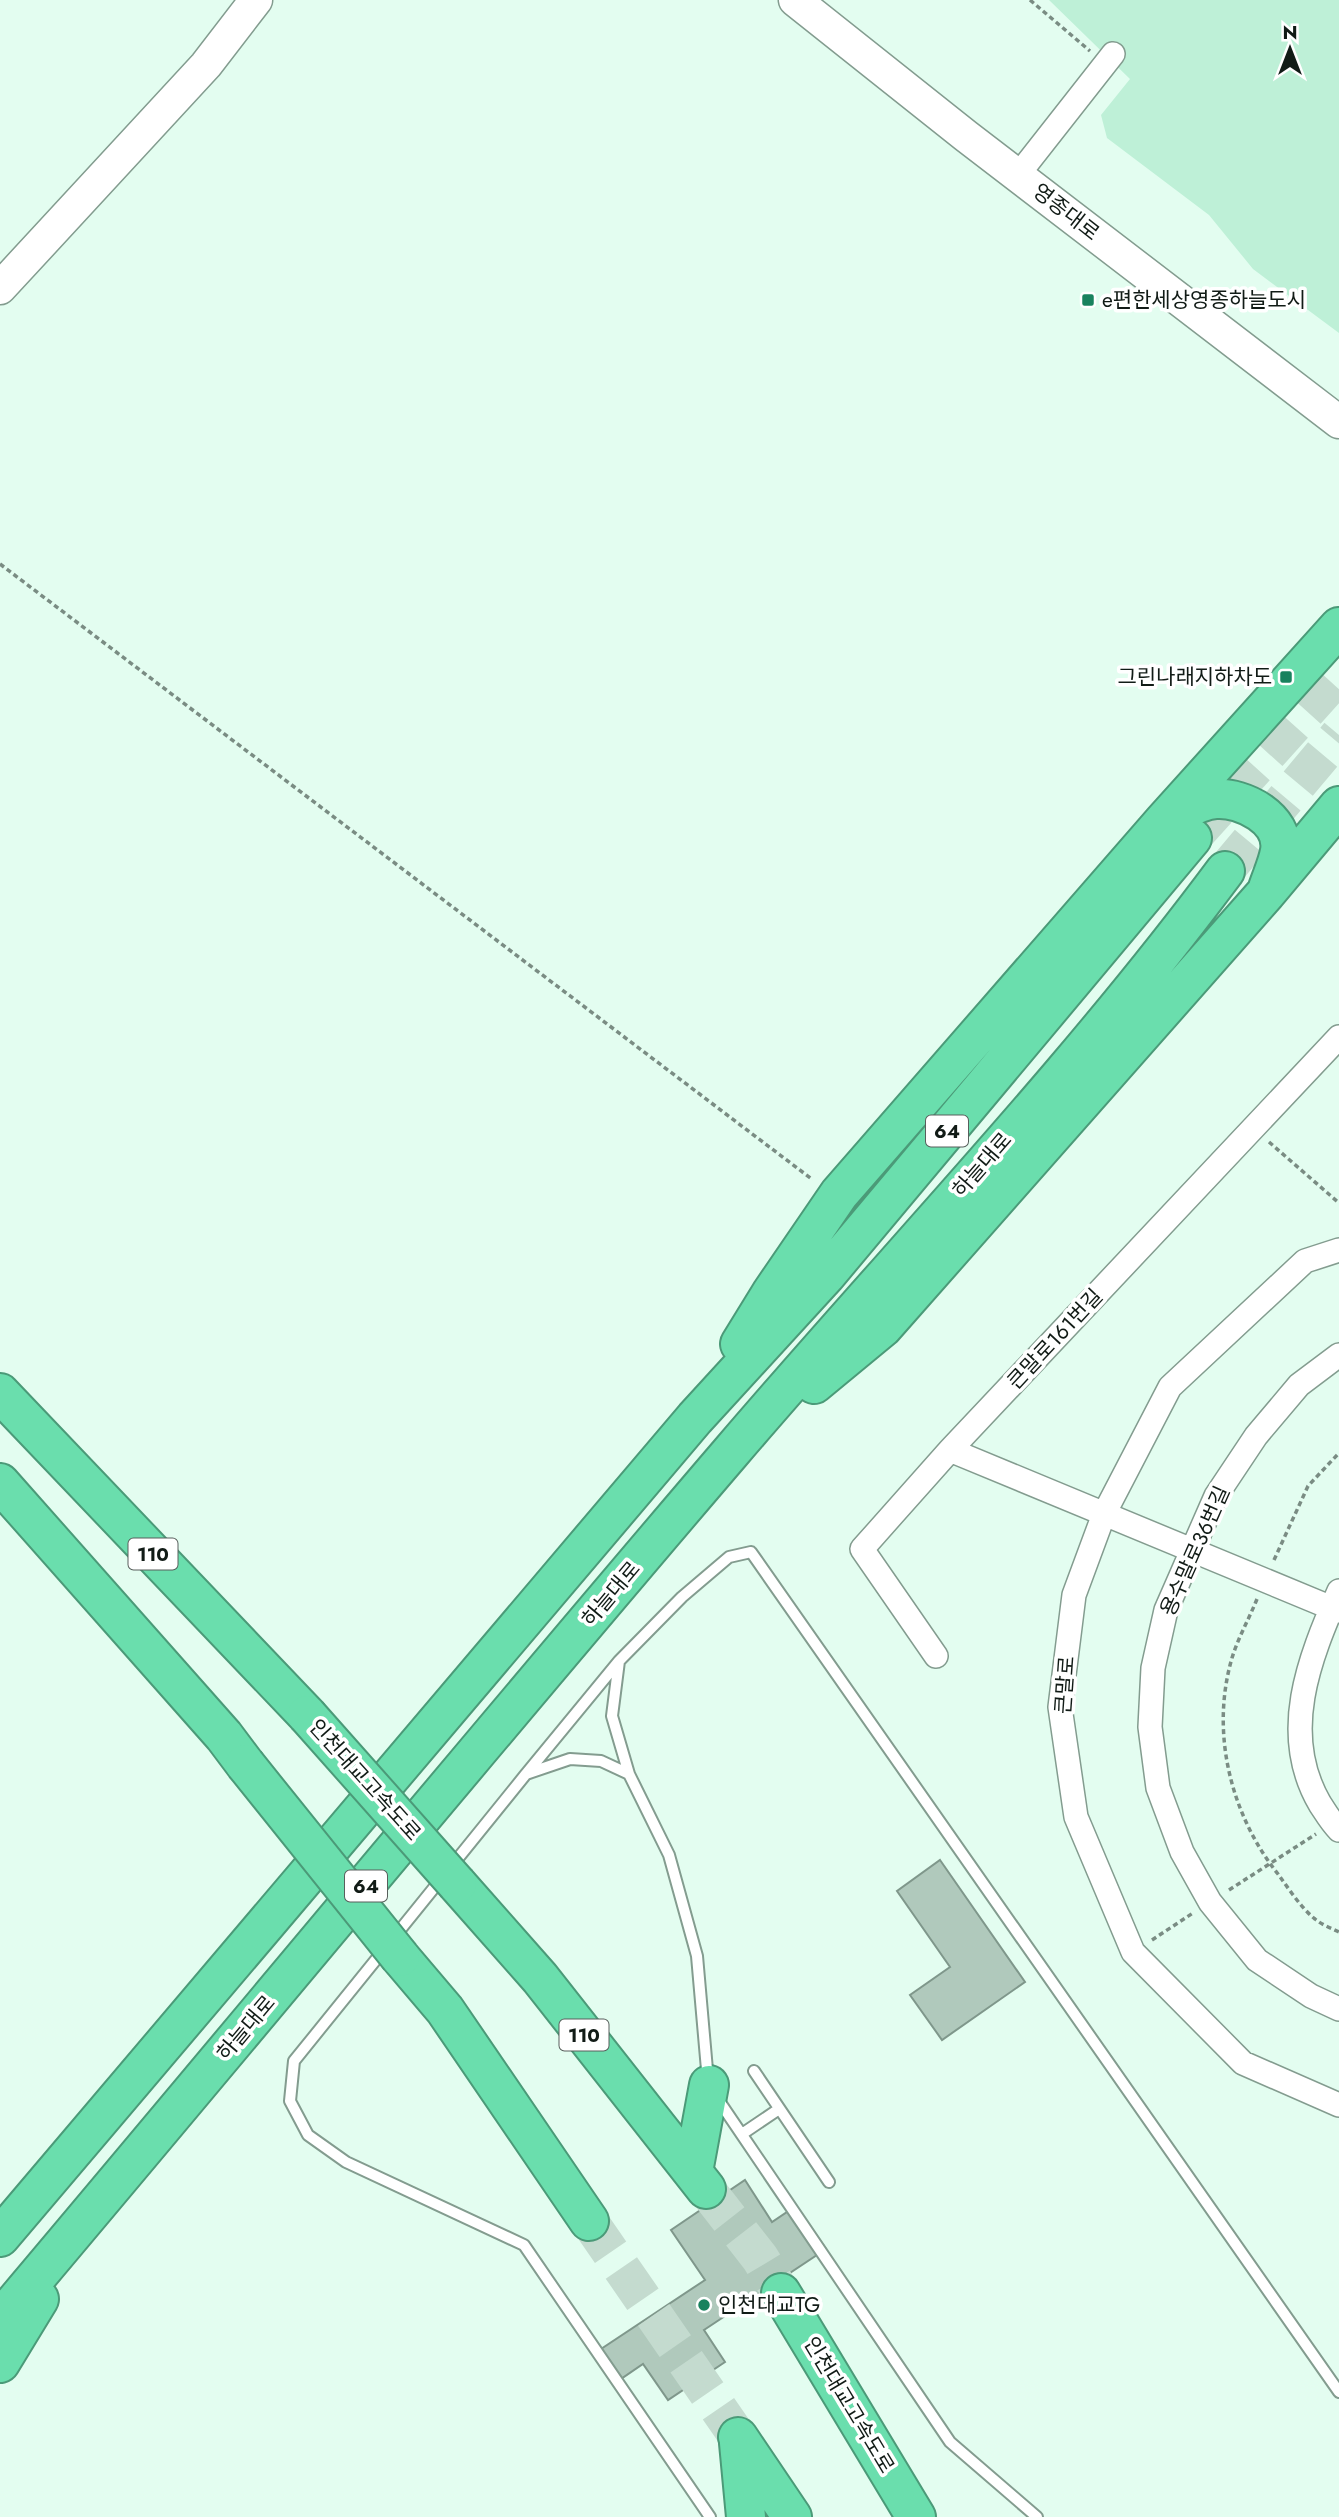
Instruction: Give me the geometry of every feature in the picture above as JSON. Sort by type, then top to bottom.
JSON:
[{"type":"highway","points":[[1178,830],[1339,627]]},
{"type":"highway","points":[[1178,830],[1198,803],[1216,799],[1239,801],[1274,824],[1281,849],[1266,893]]},
{"type":"highway","points":[[731,1452],[883,1328],[1266,893],[1339,806]]},
{"type":"highway","name":"64","points":[[0,2237],[695,1418],[772,1292],[839,1195],[1178,830]]},
{"type":"highway","name":"하늘대로","points":[[0,2320],[731,1452],[1043,1095],[1171,944],[1225,871]]},
{"type":"highway","name":"인천대교고속도로","points":[[0,1393],[307,1715],[540,1978],[699,2180],[709,2085]]},
{"type":"highway","points":[[0,1483],[224,1736],[445,2010],[589,2221]]},
{"type":"highway","points":[[0,2226],[43,2186]]},
{"type":"highway","points":[[0,2363],[90,2213]]},
{"type":"highway","name":"인천대교고속도로","points":[[781,2293],[916,2517]]},
{"type":"highway","points":[[746,2517],[738,2437],[792,2517]]},
{"type":"main road","points":[[0,288],[206,65],[256,0]]},
{"type":"main road","name":"영종대로","points":[[795,0],[1339,422]]},
{"type":"street","points":[[1018,175],[1109,59]]},
{"type":"street","name":"큰말로161번길","points":[[936,1656],[862,1549],[950,1450],[1253,1128],[1334,1050]]},
{"type":"street","name":"큰말로","points":[[1339,1250],[1305,1261],[1170,1387],[1104,1514],[1074,1595],[1060,1707],[1076,1817],[1133,1952],[1243,2063],[1339,2105]]},
{"type":"street","name":"용수말로36번길","points":[[1339,1355],[1299,1385],[1256,1436],[1216,1496],[1166,1610],[1153,1668],[1150,1727],[1158,1787],[1182,1852],[1210,1902],[1257,1960],[1311,1996],[1339,2009]]},
{"type":"street","points":[[950,1450],[1265,1580],[1336,1603],[1313,1653],[1302,1693],[1300,1735],[1308,1782],[1336,1827]]},
{"type":"lane","points":[[710,2517],[524,2245],[346,2162],[308,2136],[290,2101],[294,2061],[619,1661],[682,1597],[729,1558],[751,1552],[1339,2392]]},
{"type":"lane","points":[[619,1661],[612,1716],[629,1774],[669,1855],[697,1956],[709,2085],[950,2442],[1037,2517]]},
{"type":"lane","points":[[526,1773],[570,1759],[601,1761],[629,1774]]},
{"type":"lane","points":[[754,2071],[829,2182]]},
{"type":"lane","points":[[742,2134],[779,2109]]},
{"type":"path","points":[[1030,0],[1109,59]]},
{"type":"path","points":[[0,564],[813,1180]]},
{"type":"path","points":[[1253,1128],[1339,1203]]},
{"type":"path","points":[[1339,1452],[1308,1486],[1232,1658],[1225,1696],[1224,1729],[1227,1766],[1237,1804],[1250,1832],[1269,1864],[1315,1919],[1339,1932]]},
{"type":"path","points":[[1133,1952],[1269,1864],[1336,1827]]},
{"type":"green space","points":[[1049,0],[1339,0],[1339,333],[1253,269],[1209,215],[1107,138],[1101,115],[1130,79]]},
{"type":"building","points":[[940,1860],[1025,1982],[942,2040],[910,1995],[950,1967],[897,1891]]},
{"type":"building","name":"인천대교TG","points":[[745,2180],[772,2222],[796,2206],[826,2249],[704,2330],[725,2362],[668,2400],[643,2364],[615,2383],[595,2353],[705,2280],[671,2230]]},
{"type":"tunnel","points":[[1192,838],[1339,675]]},
{"type":"tunnel","points":[[1225,871],[1339,735]]},
{"type":"tunnel","points":[[706,2189],[760,2258],[781,2293]]},
{"type":"tunnel","points":[[589,2221],[738,2437]]},
{"type":"place","name":"e편한세상영종하늘도시","points":[[1088,300]]},
{"type":"place","name":"그린나래지하차도","points":[[1286,677]]},
{"type":"place","name":"인천대교TG","points":[[704,2305]]}]
